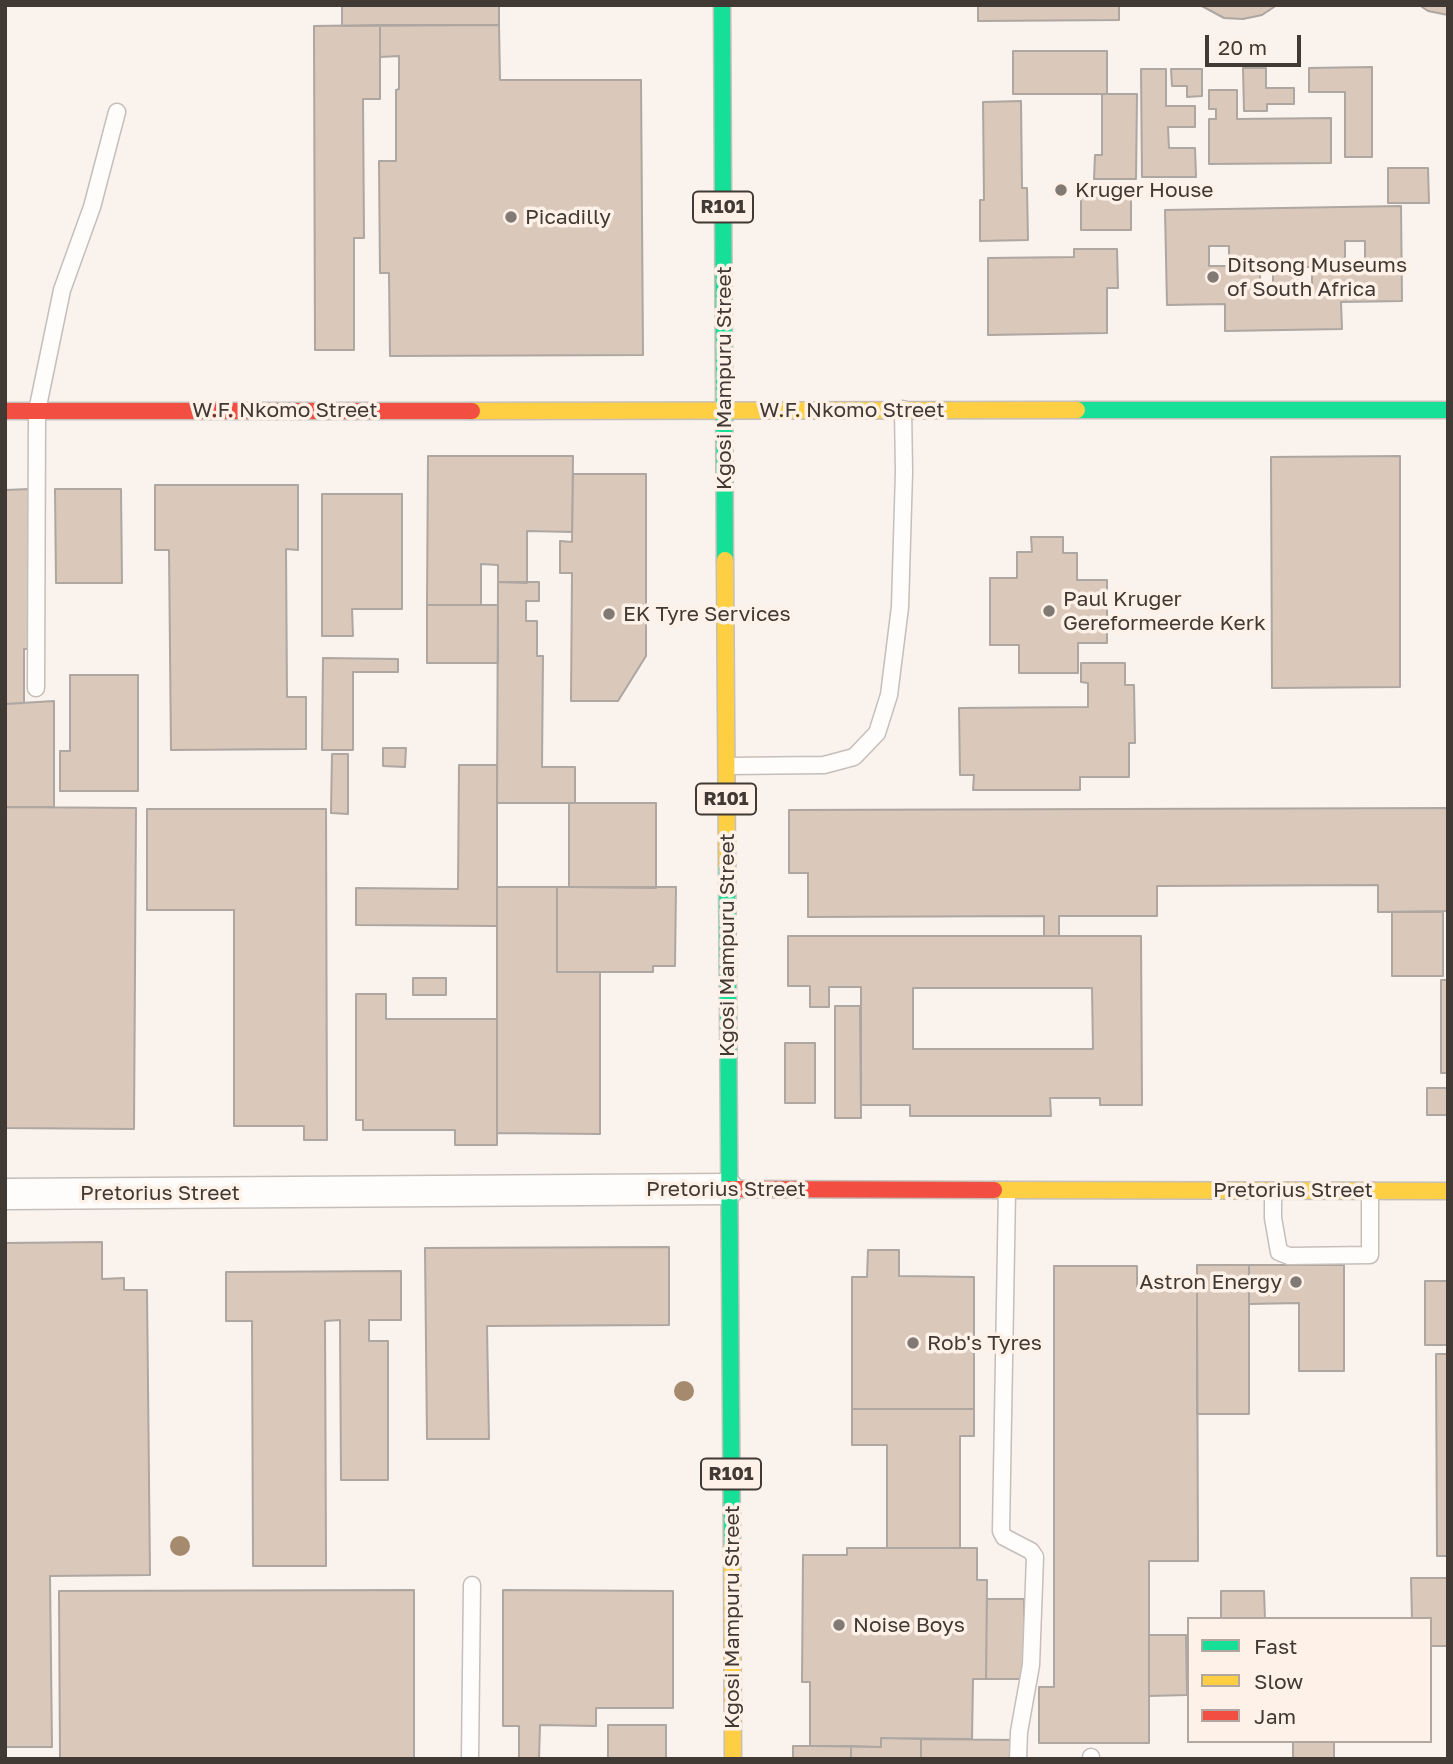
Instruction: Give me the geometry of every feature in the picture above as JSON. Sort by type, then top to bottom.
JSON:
[{"type":"main road","name":"Kgosi Mampuru Street","points":[[722,5],[733,1759]]},
{"type":"main road","name":"W.F. Nkomo Street","points":[[5,411],[1448,410]]},
{"type":"main road","name":"Pretorius Street","points":[[728,1189],[1448,1191]]},
{"type":"street","name":"Pretorius Street","points":[[5,1194],[728,1189]]},
{"type":"lane","points":[[36,688],[37,411],[62,290],[92,207],[117,111]]},
{"type":"lane","points":[[726,766],[824,765],[854,757],[877,733],[889,695],[900,607],[903,409]]},
{"type":"lane","points":[[1007,1189],[1001,1531],[1004,1537],[1031,1551],[1035,1557],[1031,1665],[1018,1732],[1018,1759]]},
{"type":"lane","points":[[1273,1191],[1273,1218],[1279,1252],[1289,1256],[1370,1255],[1370,1191]]},
{"type":"lane","points":[[470,1759],[472,1586]]},
{"type":"building","points":[[342,5],[499,5],[499,25],[342,26]]},
{"type":"building","points":[[978,5],[1119,5],[1119,20],[978,21]]},
{"type":"building","points":[[1200,5],[1277,5],[1262,15],[1243,19],[1224,18]]},
{"type":"building","points":[[1419,5],[1448,5],[1448,15],[1428,11]]},
{"type":"building","name":"Picadilly","points":[[380,25],[499,25],[500,80],[641,80],[643,355],[390,356],[389,273],[380,273],[379,161],[396,161],[399,56],[380,57]]},
{"type":"building","points":[[380,25],[380,99],[363,99],[364,238],[354,238],[354,350],[315,350],[314,26]]},
{"type":"building","points":[[1013,51],[1107,51],[1107,94],[1013,94]]},
{"type":"building","points":[[1372,67],[1372,157],[1345,157],[1345,92],[1309,92],[1309,68]]},
{"type":"building","points":[[1243,68],[1266,68],[1266,88],[1294,88],[1294,104],[1267,104],[1267,111],[1244,111]]},
{"type":"building","points":[[1141,69],[1166,69],[1166,106],[1195,106],[1195,127],[1168,127],[1169,148],[1195,148],[1196,177],[1142,177]]},
{"type":"building","points":[[1171,69],[1202,69],[1202,96],[1187,97],[1187,86],[1172,86]]},
{"type":"building","points":[[1209,90],[1237,90],[1237,119],[1331,118],[1331,163],[1209,164],[1209,119],[1216,119],[1216,109],[1209,109]]},
{"type":"building","points":[[1102,94],[1137,94],[1136,179],[1094,179],[1095,155],[1102,155]]},
{"type":"building","points":[[1021,101],[1022,188],[1027,188],[1028,240],[980,241],[980,200],[984,200],[983,102]]},
{"type":"building","points":[[1388,168],[1428,168],[1429,203],[1388,203]]},
{"type":"building","points":[[1081,197],[1131,197],[1131,230],[1081,230]]},
{"type":"building","name":"Ditsong Museums of South Africa","points":[[1401,206],[1402,301],[1341,302],[1342,329],[1225,331],[1225,304],[1167,305],[1165,210]],"holes":[[[1345,241],[1365,241],[1365,261],[1345,262]],[[1209,246],[1229,246],[1229,266],[1209,266]],[[1298,267],[1312,267],[1312,287],[1299,287]],[[1260,268],[1273,268],[1273,288],[1260,289]]]},
{"type":"building","points":[[1074,249],[1117,249],[1118,288],[1107,288],[1107,333],[988,335],[988,258],[1074,257]]},
{"type":"building","points":[[428,456],[573,456],[572,532],[527,531],[527,583],[498,582],[498,565],[481,564],[481,605],[427,605]]},
{"type":"building","points":[[1400,456],[1400,687],[1272,688],[1271,457]]},
{"type":"building","name":"EK Tyre Services","points":[[573,474],[646,474],[646,656],[618,701],[571,701],[572,573],[560,573],[560,541],[572,542]]},
{"type":"building","points":[[155,485],[298,485],[298,550],[286,549],[287,697],[306,697],[306,749],[171,750],[169,550],[155,550]]},
{"type":"building","points":[[30,489],[31,649],[24,649],[24,703],[5,704],[5,490]]},
{"type":"building","points":[[55,489],[121,489],[122,583],[56,583]]},
{"type":"building","points":[[322,494],[402,494],[402,609],[352,609],[353,636],[322,636]]},
{"type":"building","name":"Paul Kruger Gereformeerde Kerk","points":[[1031,537],[1063,537],[1063,553],[1077,553],[1077,580],[1107,580],[1107,643],[1078,643],[1078,673],[1019,673],[1019,645],[990,645],[990,578],[1017,578],[1017,552],[1032,552]]},
{"type":"building","points":[[498,582],[539,582],[539,601],[526,601],[526,621],[537,621],[537,656],[543,656],[542,767],[575,767],[575,803],[497,803]]},
{"type":"building","points":[[427,605],[498,605],[498,663],[427,663]]},
{"type":"building","points":[[323,658],[398,659],[398,672],[353,672],[353,750],[322,750]]},
{"type":"building","points":[[1081,663],[1125,663],[1125,685],[1134,685],[1135,743],[1129,743],[1129,777],[1080,777],[1080,790],[973,790],[974,775],[960,775],[959,708],[1088,707],[1088,683],[1081,682]]},
{"type":"building","points":[[70,675],[138,675],[138,791],[60,791],[60,751],[70,751]]},
{"type":"building","points":[[54,701],[54,807],[5,807],[5,704]]},
{"type":"building","points":[[383,748],[406,748],[405,767],[383,766]]},
{"type":"building","points":[[332,754],[348,754],[348,814],[331,813]]},
{"type":"building","points":[[459,765],[497,765],[497,926],[356,925],[356,888],[458,889]]},
{"type":"building","points":[[569,803],[656,803],[656,888],[569,887]]},
{"type":"building","points":[[5,807],[136,808],[134,1129],[5,1128]]},
{"type":"building","points":[[1448,808],[1448,911],[1378,912],[1378,885],[1157,886],[1157,916],[1059,916],[1059,936],[1044,936],[1044,916],[808,917],[808,873],[789,873],[789,810]]},
{"type":"building","points":[[147,809],[326,809],[327,1140],[304,1140],[304,1126],[234,1126],[234,910],[147,910]]},
{"type":"building","points":[[497,887],[557,887],[557,972],[600,972],[600,1134],[497,1133]]},
{"type":"building","points":[[557,887],[676,887],[675,966],[653,966],[653,972],[557,972]]},
{"type":"building","points":[[1392,912],[1443,912],[1443,976],[1392,976]]},
{"type":"building","points":[[788,936],[1141,936],[1142,1105],[1100,1105],[1100,1098],[1050,1098],[1051,1116],[910,1116],[910,1105],[861,1105],[861,987],[829,987],[829,1007],[810,1007],[810,986],[788,986]],"holes":[[[913,988],[1092,988],[1093,1049],[913,1049]]]},
{"type":"building","points":[[413,978],[446,978],[446,995],[413,995]]},
{"type":"building","points":[[1441,980],[1448,980],[1448,1073],[1441,1073]]},
{"type":"building","points":[[356,994],[386,994],[386,1019],[497,1019],[497,1145],[455,1145],[455,1130],[363,1130],[363,1120],[356,1120]]},
{"type":"building","points":[[835,1006],[860,1006],[861,1118],[835,1118]]},
{"type":"building","points":[[785,1043],[815,1043],[815,1103],[785,1103]]},
{"type":"building","points":[[1427,1088],[1448,1088],[1448,1115],[1427,1115]]},
{"type":"building","points":[[102,1242],[102,1279],[124,1278],[124,1290],[147,1290],[150,1575],[50,1576],[52,1747],[5,1747],[5,1243]]},
{"type":"building","points":[[669,1247],[669,1325],[487,1326],[489,1439],[427,1439],[425,1248]]},
{"type":"building","name":"Rob's Tyres","points":[[868,1250],[899,1250],[899,1276],[974,1277],[974,1409],[852,1409],[852,1277],[867,1277]]},
{"type":"building","points":[[1197,1265],[1249,1265],[1249,1414],[1197,1414]]},
{"type":"building","points":[[1249,1265],[1344,1265],[1344,1371],[1299,1371],[1299,1303],[1249,1304]]},
{"type":"building","points":[[1054,1266],[1137,1266],[1137,1288],[1197,1288],[1198,1561],[1149,1561],[1149,1743],[1039,1743],[1039,1687],[1054,1687]]},
{"type":"building","points":[[401,1271],[401,1320],[369,1320],[369,1341],[388,1341],[388,1480],[341,1480],[340,1320],[325,1321],[326,1566],[253,1566],[252,1321],[226,1321],[226,1272]]},
{"type":"building","points":[[1425,1281],[1448,1281],[1448,1345],[1425,1345]]},
{"type":"building","points":[[1436,1354],[1448,1354],[1448,1563],[1447,1556],[1437,1556]]},
{"type":"building","points":[[852,1409],[974,1409],[974,1436],[960,1436],[960,1548],[887,1548],[887,1445],[852,1445]]},
{"type":"building","points":[[847,1548],[977,1548],[977,1580],[987,1580],[986,1679],[973,1679],[972,1739],[881,1738],[881,1747],[810,1746],[810,1682],[802,1682],[803,1555],[847,1555]]},
{"type":"building","points":[[1411,1578],[1448,1578],[1448,1646],[1432,1646],[1432,1617],[1412,1617]]},
{"type":"building","points":[[414,1590],[414,1759],[60,1759],[59,1591]]},
{"type":"building","points":[[503,1590],[673,1591],[673,1708],[596,1708],[596,1726],[540,1725],[539,1759],[519,1759],[519,1726],[503,1726]]},
{"type":"building","points":[[1221,1591],[1264,1591],[1265,1617],[1221,1617]]},
{"type":"building","points":[[987,1599],[1024,1599],[1024,1679],[986,1679]]},
{"type":"building","points":[[1149,1635],[1186,1635],[1187,1695],[1149,1696]]},
{"type":"building","points":[[608,1725],[666,1725],[666,1759],[608,1759]]},
{"type":"building","points":[[881,1738],[921,1739],[921,1759],[851,1759],[851,1746],[881,1747]]},
{"type":"building","points":[[921,1739],[1014,1740],[1014,1759],[921,1759]]},
{"type":"building","points":[[1293,1743],[1334,1743],[1334,1759],[1293,1759]]},
{"type":"building","points":[[793,1746],[851,1746],[851,1759],[793,1759]]},
{"type":"traffic: fast","points":[[722,5],[725,560]]},
{"type":"traffic: fast","points":[[1077,410],[1448,410]]},
{"type":"traffic: fast","points":[[727,865],[732,1547]]},
{"type":"traffic: slow","points":[[472,411],[1077,410]]},
{"type":"traffic: slow","points":[[725,560],[727,865]]},
{"type":"traffic: slow","points":[[994,1190],[1448,1191]]},
{"type":"traffic: slow","points":[[732,1547],[733,1759]]},
{"type":"traffic: jam","points":[[5,411],[472,411]]},
{"type":"traffic: jam","points":[[728,1189],[994,1190]]},
{"type":"place","name":"Kruger House","points":[[1061,190]]},
{"type":"place","name":"Picadilly","points":[[511,217]]},
{"type":"place","name":"Ditsong Museums of South Africa","points":[[1213,277]]},
{"type":"place","name":"Paul Kruger Gereformeerde Kerk","points":[[1049,611]]},
{"type":"place","name":"EK Tyre Services","points":[[609,614]]},
{"type":"place","name":"Astron Energy","points":[[1296,1282]]},
{"type":"place","name":"Rob's Tyres","points":[[913,1343]]},
{"type":"place","name":"Noise Boys","points":[[839,1625]]}]
